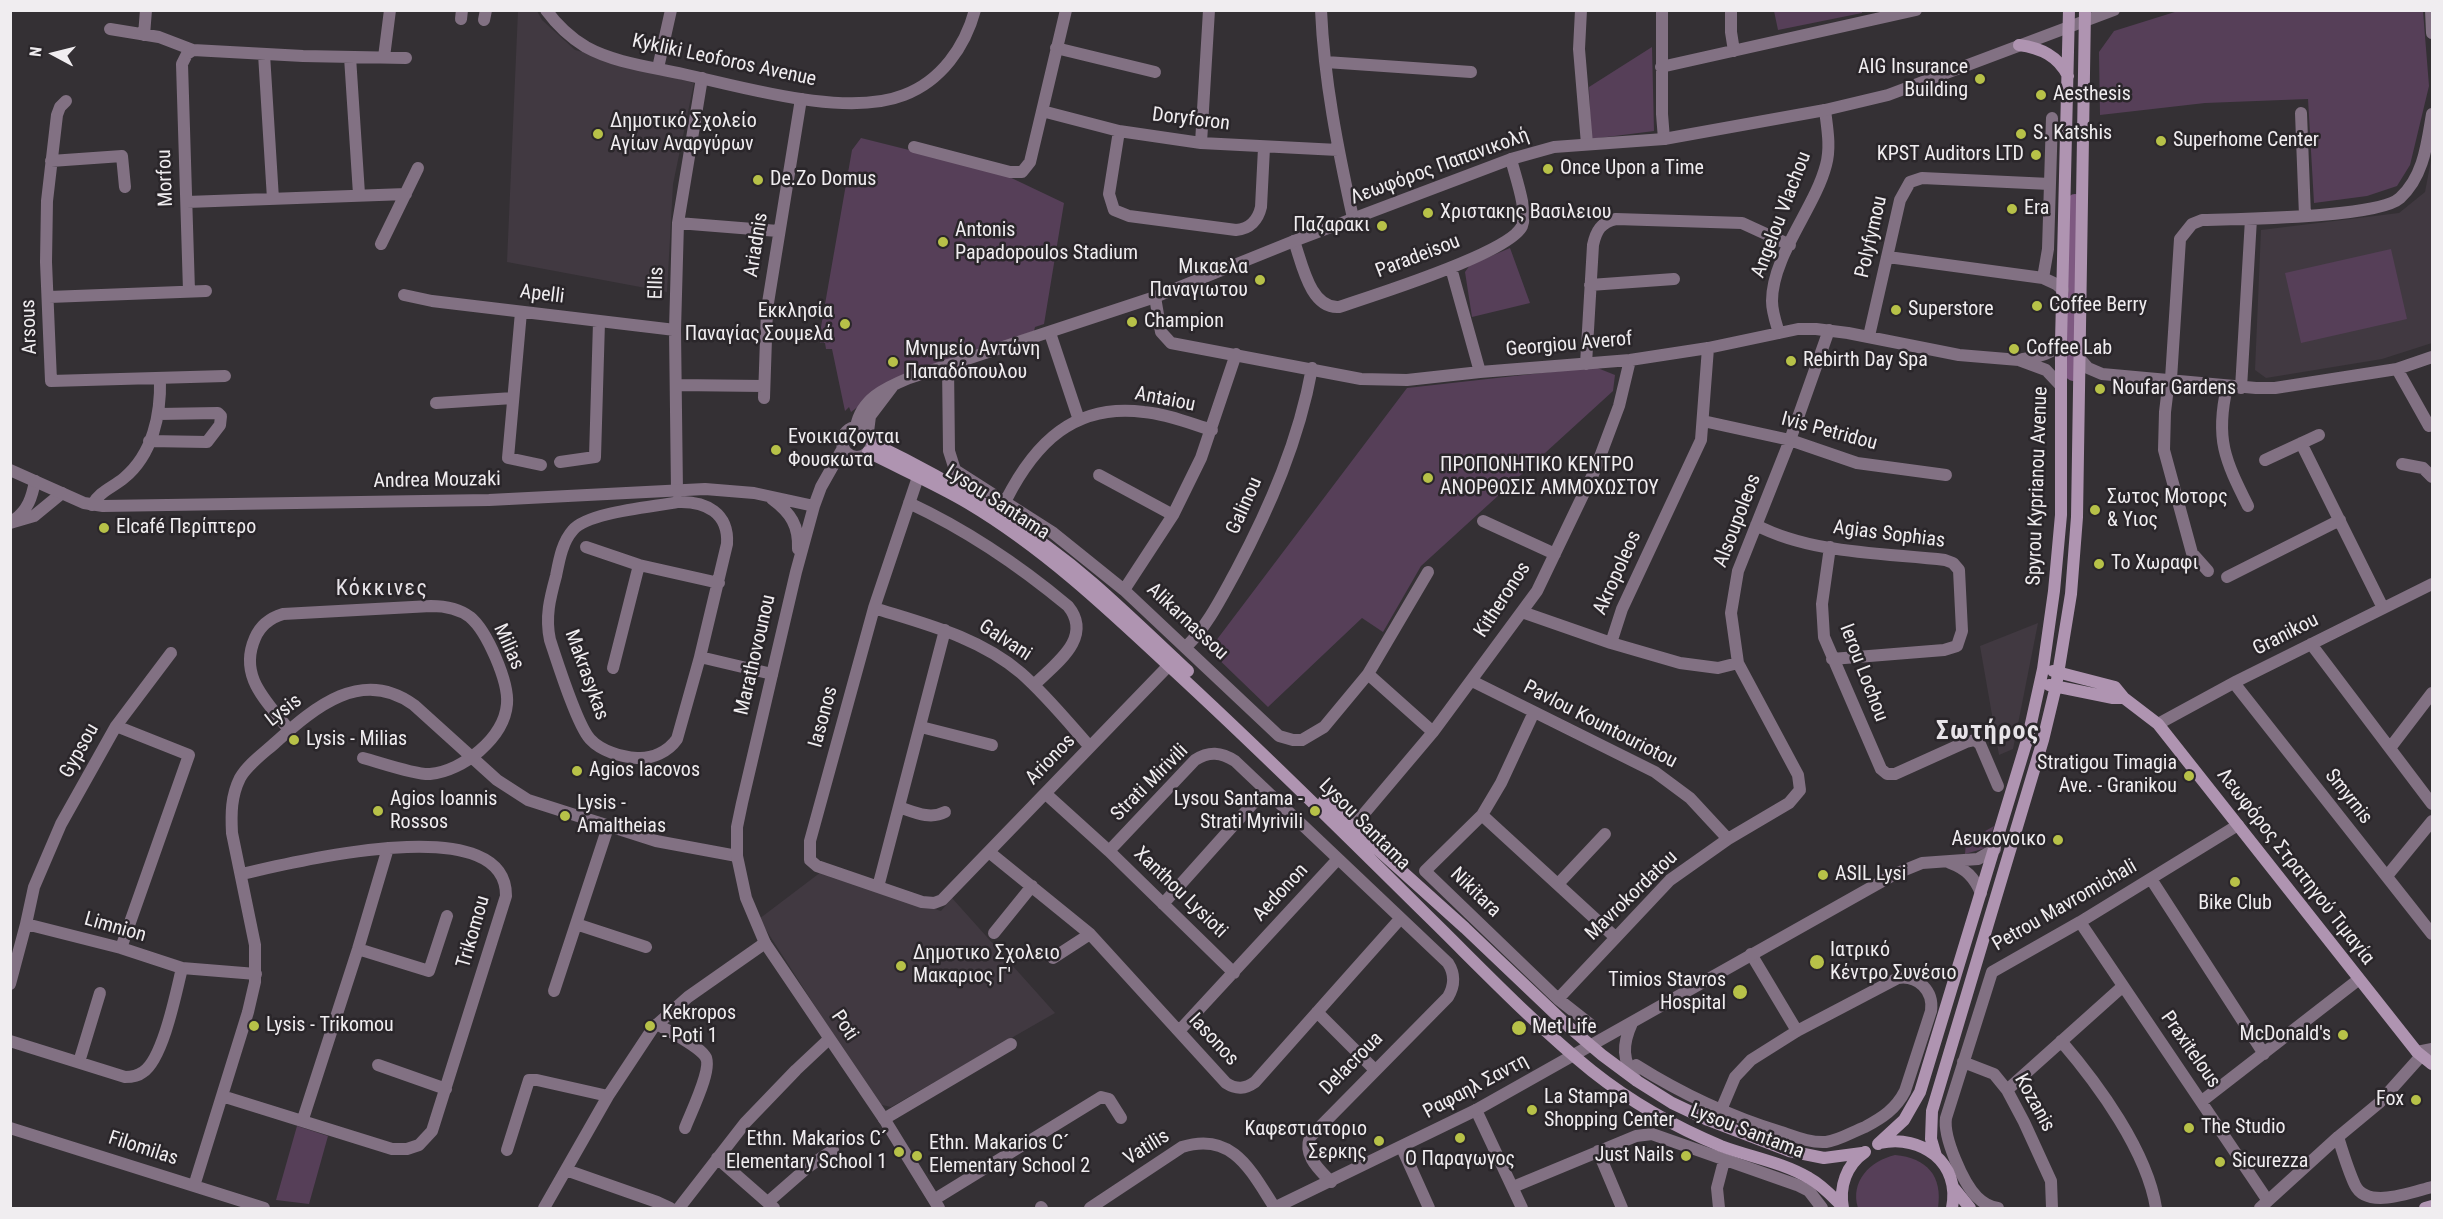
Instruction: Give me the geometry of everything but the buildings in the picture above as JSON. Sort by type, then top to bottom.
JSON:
[{"type":"main road","name":"Spyrou Kyprianou Avenue","points":[[1878,1144],[1898,1126],[1915,1104],[2028,737],[2043,669],[2055,591],[2060,525],[2061,342],[2069,10]]},
{"type":"main road","name":"Spyrou Kyprianou Avenue","points":[[1936,1156],[1930,1127],[1934,1104],[2026,800],[2056,686],[2075,555],[2080,388],[2085,16]]},
{"type":"main road","points":[[2019,45],[2036,49],[2054,58],[2060,63],[2068,77]]},
{"type":"main road","name":"Lysou Santama","points":[[866,439],[918,477],[968,503],[1057,566],[1172,662]]},
{"type":"main road","name":"Lysou Santama","points":[[866,439],[972,495],[1041,542],[1094,584],[1233,724],[1348,831],[1574,1056],[1622,1093],[1665,1119],[1720,1145],[1800,1173],[1819,1184],[1842,1207]]},
{"type":"main road","name":"Λεωφόρος Στρατηγού Τιμαγία","points":[[2043,669],[2115,687],[2124,698],[2158,724],[2358,980],[2419,1054],[2433,1064]]},
{"type":"main road","name":"Λεωφόρος Στρατηγού Τιμαγία","points":[[2040,683],[2113,698],[2124,698]]},
{"type":"main road","name":"Lysou Santama","points":[[1348,831],[1465,928],[1590,1046],[1637,1081],[1708,1120],[1789,1151],[1824,1158],[1862,1153]]},
{"type":"main road","points":[[1842,1207],[1845,1177],[1852,1164],[1862,1153],[1878,1144],[1893,1140],[1924,1147],[1936,1156],[1947,1170],[1952,1186],[1952,1209]]},
{"type":"main road","points":[[1952,1186],[1970,1209]]},
{"type":"main road","points":[[2425,1209],[2433,1206]]},
{"type":"street","points":[[144,35],[146,10]]},
{"type":"street","points":[[384,57],[390,10]]},
{"type":"street","name":"Kykliki Leoforos Avenue","points":[[546,10],[562,29],[586,46],[612,57],[801,99],[856,103],[880,101],[904,95],[927,82],[948,64],[964,41],[975,10]]},
{"type":"street","points":[[658,68],[671,10]]},
{"type":"street","points":[[914,147],[1018,173],[1022,172],[1030,162],[1066,10]]},
{"type":"street","points":[[1201,143],[1209,10]]},
{"type":"street","points":[[1321,10],[1338,150],[1353,218]]},
{"type":"street","points":[[1581,10],[1579,49],[1587,144]]},
{"type":"street","points":[[1662,10],[1661,67],[1664,138]]},
{"type":"street","points":[[1731,10],[1734,51]]},
{"type":"street","points":[[1661,67],[1916,10]]},
{"type":"street","name":"Λεωφόρος Παπανικολή","points":[[866,439],[858,419],[866,404],[878,392],[909,378],[1155,297],[1353,218],[1511,159],[1554,147],[1664,138],[1825,110],[1888,95],[2069,28],[2085,16],[2114,10]]},
{"type":"street","points":[[2431,10],[2433,33]]},
{"type":"street","points":[[110,29],[170,40],[193,50],[406,58]]},
{"type":"street","points":[[1056,48],[1155,72]]},
{"type":"street","name":"Morfou","points":[[189,291],[182,64],[186,54],[193,50]]},
{"type":"street","points":[[264,54],[273,199]]},
{"type":"street","points":[[350,57],[359,194]]},
{"type":"street","points":[[1326,62],[1471,72]]},
{"type":"street","name":"Ellis","points":[[677,492],[675,330],[678,223],[702,78]]},
{"type":"street","name":"Ariadnis","points":[[676,385],[764,392],[767,309],[801,99]]},
{"type":"street","name":"Arsous","points":[[66,101],[60,107],[57,115],[46,211],[51,381],[225,376]]},
{"type":"street","name":"Angelou Vlachou","points":[[1779,333],[1772,308],[1773,293],[1777,275],[1825,168],[1828,149],[1825,110]]},
{"type":"street","name":"Doryforon","points":[[1042,111],[1119,131],[1201,143],[1338,150]]},
{"type":"street","points":[[2301,113],[2305,216]]},
{"type":"street","points":[[2208,571],[2192,553],[2164,450],[2165,411],[2170,379],[2180,239],[2192,224],[2202,220],[2305,216],[2368,209],[2399,199],[2421,169],[2433,114]]},
{"type":"street","points":[[2043,278],[2048,249],[2050,184],[2048,125]]},
{"type":"street","points":[[1119,131],[1109,194],[1114,210],[1129,216],[1236,230],[1252,225],[1259,216],[1264,148]]},
{"type":"street","points":[[51,161],[122,156],[124,187]]},
{"type":"street","name":"Paradeisou","points":[[1294,241],[1316,297],[1325,306],[1333,308],[1450,268],[1508,242],[1520,229],[1524,220],[1524,210],[1511,159]]},
{"type":"street","points":[[381,244],[418,168]]},
{"type":"street","name":"Polyfymou","points":[[1869,336],[1900,200],[1906,186],[1914,179],[2050,184]]},
{"type":"street","points":[[187,202],[406,194]]},
{"type":"street","points":[[2241,388],[2251,219]]},
{"type":"street","points":[[1586,364],[1595,236],[1599,227],[1608,220],[1742,223],[1790,245]]},
{"type":"street","points":[[678,223],[778,231]]},
{"type":"street","points":[[1888,257],[2043,278],[2063,290]]},
{"type":"street","points":[[1450,268],[1480,372]]},
{"type":"street","points":[[1590,285],[1674,279]]},
{"type":"street","points":[[49,297],[206,291]]},
{"type":"street","name":"Apelli","points":[[404,295],[432,301],[675,330]]},
{"type":"street","name":"Georgiou Averof","points":[[1155,297],[1161,332],[1166,340],[1175,345],[1236,354],[1361,379],[1407,380],[1630,360],[1708,348],[1798,329],[1829,330],[1869,336],[1959,355],[2019,360],[2046,370],[2061,386]]},
{"type":"street","points":[[521,312],[508,458],[541,465]]},
{"type":"street","points":[[560,462],[595,457],[599,322]]},
{"type":"street","name":"Alsoupoleos","points":[[1800,790],[1798,775],[1738,663],[1731,613],[1738,571],[1790,440],[1829,330]]},
{"type":"street","points":[[1050,333],[1079,420]]},
{"type":"street","name":"Georgiou Averof","points":[[2019,360],[2047,354],[2055,350],[2061,342]]},
{"type":"street","name":"Akropoleos","points":[[1611,643],[1622,609],[1697,448],[1703,421],[1708,348]]},
{"type":"street","points":[[1124,590],[1173,515],[1201,458],[1236,354]]},
{"type":"street","points":[[2080,359],[2088,368],[2102,374],[2170,379],[2227,387],[2275,388],[2397,369],[2433,357]]},
{"type":"street","name":"Kitheronos","points":[[1348,831],[1433,732],[1537,591],[1595,470],[1619,406],[1630,360]]},
{"type":"street","name":"Alikarnassou","points":[[948,365],[950,461],[959,473],[1006,500],[1052,532],[1124,590],[1274,733],[1293,740],[1312,736],[1324,727],[1368,674],[1428,572]]},
{"type":"street","name":"Galinou","points":[[1186,647],[1197,636],[1217,606],[1270,503],[1299,421],[1312,368]]},
{"type":"street","points":[[2397,369],[2428,417]]},
{"type":"street","points":[[2080,388],[2089,379],[2102,374]]},
{"type":"street","points":[[92,505],[103,491],[126,476],[149,441],[159,414],[160,379]]},
{"type":"street","points":[[2227,387],[2221,414],[2223,450],[2229,468],[2248,506]]},
{"type":"street","points":[[436,403],[513,398]]},
{"type":"street","name":"Antaiou","points":[[1006,500],[1020,473],[1035,453],[1050,439],[1079,420],[1115,412],[1143,411],[1212,430]]},
{"type":"street","points":[[149,441],[207,441],[220,425],[221,416],[218,413],[159,414]]},
{"type":"street","name":"Ivis Petridou","points":[[1703,421],[1790,440],[1857,463],[1946,475]]},
{"type":"street","name":"Λεωφόρος Παπανικολή","points":[[843,448],[844,434],[866,439]]},
{"type":"street","points":[[2265,460],[2319,435]]},
{"type":"street","points":[[831,469],[854,457],[859,457],[866,439]]},
{"type":"street","points":[[2301,443],[2383,608]]},
{"type":"street","points":[[843,448],[854,457]]},
{"type":"street","name":"Marathovounou","points":[[737,856],[742,803],[796,572],[821,487],[843,448]]},
{"type":"street","points":[[2402,464],[2423,468],[2433,477]]},
{"type":"street","name":"Andrea Mouzaki","points":[[10,470],[92,505],[151,507],[489,500],[705,489],[754,493],[814,506]]},
{"type":"street","points":[[1099,475],[1173,515]]},
{"type":"street","name":"Iasonos","points":[[918,477],[874,609],[810,841],[809,854],[810,860],[817,867],[930,903],[942,900],[955,888]]},
{"type":"street","points":[[10,523],[27,507],[35,481]]},
{"type":"street","points":[[10,523],[34,516],[62,493]]},
{"type":"street","points":[[769,496],[786,510],[796,526],[798,539],[796,572]]},
{"type":"street","name":"Makrasykas","points":[[678,502],[708,506],[717,512],[726,530],[727,544],[719,583],[680,733],[669,748],[650,757],[637,758],[608,751],[597,745],[582,725],[549,632],[549,604],[561,555],[572,531],[591,518],[678,502]]},
{"type":"street","points":[[909,503],[952,525],[1019,568],[1068,606],[1074,614],[1077,627],[1072,645],[1034,685]]},
{"type":"street","points":[[2227,577],[2340,520]]},
{"type":"street","points":[[1483,521],[1555,554]]},
{"type":"street","name":"Agias Sophias","points":[[1756,525],[1789,539],[1830,547],[1945,560],[1953,563],[1959,570],[1962,631],[1959,643],[1950,650],[1832,659]]},
{"type":"street","points":[[586,547],[639,565],[719,583]]},
{"type":"street","name":"Ierou Lochou","points":[[1830,547],[1822,611],[1824,637],[1879,766],[1885,772],[1898,773],[1975,740],[1982,749],[1998,786]]},
{"type":"street","points":[[613,668],[639,565]]},
{"type":"street","name":"Granikou","points":[[2158,724],[2234,683],[2433,584]]},
{"type":"street","name":"Milias","points":[[289,730],[256,686],[249,672],[254,641],[267,622],[283,614],[444,606],[468,616],[480,629],[499,667],[507,696],[503,721],[473,758],[443,771],[428,774],[363,758]]},
{"type":"street","name":"Galvani","points":[[874,609],[945,630],[990,652],[1019,671],[1034,685],[1090,747]]},
{"type":"street","points":[[1522,612],[1611,643],[1692,666],[1719,668],[1738,663]]},
{"type":"street","points":[[878,887],[945,630]]},
{"type":"street","points":[[2311,644],[2433,804]]},
{"type":"street","points":[[116,726],[171,653]]},
{"type":"street","points":[[700,657],[772,674]]},
{"type":"street","name":"Arionos","points":[[955,888],[1172,662]]},
{"type":"street","points":[[1368,674],[1433,732]]},
{"type":"street","name":"Pavlou Kountouriotou","points":[[1472,681],[1655,772],[1699,806],[1728,839]]},
{"type":"street","name":"Smyrnis","points":[[2234,683],[2433,934]]},
{"type":"street","name":"Lysis","points":[[194,1186],[248,1012],[256,974],[255,945],[231,816],[234,793],[244,772],[289,730],[333,698],[352,691],[374,689],[386,691],[406,699],[497,780],[528,800],[656,841],[737,856]]},
{"type":"street","points":[[2390,748],[2433,693]]},
{"type":"street","name":"Nikitara","points":[[1534,712],[1501,783],[1482,815],[1425,871],[1558,999],[1591,1025]]},
{"type":"street","name":"Gypsou","points":[[26,924],[34,887],[61,824],[116,726],[189,755],[121,948]]},
{"type":"street","points":[[921,727],[992,745]]},
{"type":"street","name":"Strati Mirivili","points":[[1109,851],[1195,760],[1203,755],[1219,754],[1231,759],[1445,959],[1453,973],[1453,979]]},
{"type":"street","points":[[1163,904],[1265,790]]},
{"type":"street","name":"Mavrokordatou","points":[[1558,999],[1670,880],[1728,839],[1789,803],[1800,790]]},
{"type":"street","name":"Xanthou Lysioti","points":[[1046,794],[1109,851],[1234,973]]},
{"type":"street","points":[[899,807],[927,816],[945,812]]},
{"type":"street","points":[[1482,815],[1615,937]]},
{"type":"street","points":[[2387,876],[2433,820]]},
{"type":"street","name":"Petrou Mavromichali","points":[[1963,1062],[1992,972],[2080,922],[2238,825]]},
{"type":"street","points":[[555,991],[608,827]]},
{"type":"street","points":[[1558,884],[1605,834]]},
{"type":"street","name":"Trikomou","points":[[222,1096],[303,1119],[392,1149],[407,1149],[419,1145],[428,1137],[446,1089],[505,904],[505,881],[498,868],[491,863],[461,852],[426,846],[356,850],[241,874]]},
{"type":"street","points":[[303,1119],[358,950],[388,848]]},
{"type":"street","name":"Ραφαηλ Σαντη","points":[[1274,1208],[1402,1148],[1476,1110],[1895,874],[1922,863],[1978,859],[1995,849]]},
{"type":"street","name":"Iasonos","points":[[989,852],[1090,934],[1227,1083],[1240,1088],[1255,1082],[1400,919]]},
{"type":"street","name":"Poti","points":[[737,856],[746,898],[765,943],[884,1119],[937,1204]]},
{"type":"street","name":"Aedonon","points":[[1179,1032],[1337,860]]},
{"type":"street","points":[[1946,861],[1968,872],[1975,879],[1981,893]]},
{"type":"street","points":[[2151,879],[2265,1054]]},
{"type":"street","points":[[994,933],[1032,886]]},
{"type":"street","points":[[358,950],[429,971],[447,916]]},
{"type":"street","name":"Praxitelous","points":[[2080,922],[2122,987],[2202,1101],[2264,1205]]},
{"type":"street","points":[[10,984],[26,924]]},
{"type":"street","name":"Limnion","points":[[26,924],[121,948],[182,968],[256,974]]},
{"type":"street","points":[[576,924],[646,947]]},
{"type":"street","points":[[1053,958],[1090,934]]},
{"type":"street","points":[[544,1209],[608,1096],[638,1048],[657,1024],[688,997],[765,943]]},
{"type":"street","points":[[1751,954],[1797,1031]]},
{"type":"street","points":[[10,1041],[125,1077],[144,1072],[153,1062],[165,1032],[182,968]]},
{"type":"street","points":[[1636,1065],[1678,1090],[1721,1110],[1767,1128],[1817,1142],[1838,1139],[1876,1121],[1895,1107],[1905,1091],[1931,1011],[1931,998],[1927,989],[1914,979],[1898,978],[1797,1031],[1751,1060],[1740,1071],[1721,1110]]},
{"type":"street","name":"Delacroua","points":[[1330,1182],[1311,1159],[1308,1140],[1374,1069],[1448,997],[1453,979]]},
{"type":"street","points":[[2202,1101],[2358,980]]},
{"type":"street","points":[[2007,1089],[2122,987]]},
{"type":"street","points":[[79,1062],[100,993]]},
{"type":"street","points":[[1317,1012],[1374,1069]]},
{"type":"street","points":[[1632,1023],[1626,1038],[1624,1056],[1637,1081]]},
{"type":"street","points":[[657,1024],[703,1053],[708,1062],[707,1073],[685,1128]]},
{"type":"street","points":[[679,1209],[717,1158],[767,1099],[829,1039]]},
{"type":"street","points":[[2061,1041],[2085,1072],[2127,1136],[2142,1164],[2156,1209]]},
{"type":"street","points":[[884,1119],[1011,1044]]},
{"type":"street","points":[[2264,1205],[2379,1103],[2419,1054],[2433,1050]]},
{"type":"street","points":[[1963,1062],[1946,1118],[1946,1135],[1974,1195],[1985,1204],[1998,1209]]},
{"type":"street","name":"Kozanis","points":[[1963,1062],[1994,1074],[2007,1089],[2051,1181],[2052,1209]]},
{"type":"street","points":[[378,1065],[446,1089]]},
{"type":"street","points":[[507,1150],[529,1080],[608,1096]]},
{"type":"street","points":[[937,1204],[1101,1096],[1109,1099],[1121,1118]]},
{"type":"street","points":[[1476,1110],[1522,1209]]},
{"type":"street","name":"Filomilas","points":[[10,1128],[264,1209]]},
{"type":"street","points":[[1513,1187],[1598,1151],[1646,1134],[1663,1136],[1724,1161],[1804,1188],[1822,1209]]},
{"type":"street","points":[[2338,1137],[2356,1188],[2364,1195],[2381,1199],[2433,1187]]},
{"type":"street","name":"Vatilis","points":[[1090,1209],[1182,1147],[1197,1143],[1222,1146],[1242,1159],[1274,1208]]},
{"type":"street","points":[[1402,1148],[1428,1209]]},
{"type":"street","points":[[717,1158],[771,1205],[808,1167],[833,1150]]},
{"type":"street","points":[[1598,1151],[1622,1209]]},
{"type":"street","points":[[1719,1209],[1717,1188],[1724,1161]]},
{"type":"street","points":[[566,1170],[657,1202],[670,1209]]},
{"type":"shaded area","points":[[1862,10],[1862,13],[1778,30],[1774,11]]},
{"type":"shaded area","name":"Δημοτικό Σχολείο Αγίων Αναργύρων","points":[[518,11],[537,11],[542,20],[575,50],[694,83],[673,184],[667,292],[507,262]]},
{"type":"shaded area","points":[[2178,11],[2423,11],[2429,86],[2410,165],[2397,186],[2367,196],[2314,203],[2308,99],[2205,103],[2100,115],[2099,52],[2114,31]]},
{"type":"shaded area","points":[[1652,47],[1654,131],[1591,139],[1589,87]]},
{"type":"shaded area","name":"Antonis Papadopoulos Stadium","points":[[861,138],[1001,173],[1064,203],[1044,324],[1035,327],[1034,331],[896,378],[851,412],[849,407],[845,411],[832,349],[826,349],[825,343],[820,343],[852,150]]},
{"type":"shaded area","points":[[2432,155],[2432,343],[2382,359],[2266,378],[2255,370],[2261,230],[2399,213],[2425,192]]},
{"type":"shaded area","points":[[1510,248],[1530,303],[1472,317],[1465,272],[1470,265]]},
{"type":"shaded area","points":[[2391,249],[2407,319],[2301,343],[2285,273]]},
{"type":"shaded area","name":"ΠΡΟΠΟΝΗΤΙΚΟ ΚΕΝΤΡΟ ΑΝΟΡΘΩΣΙΣ ΑΜΜΟΧΩΣΤΟΥ","points":[[1595,367],[1615,375],[1613,391],[1421,566],[1383,632],[1362,618],[1268,707],[1209,650],[1407,388]]},
{"type":"shaded area","points":[[2038,623],[2013,749],[1999,755],[1980,646]]},
{"type":"shaded area","points":[[1994,826],[1986,848],[1965,854],[1966,842]]},
{"type":"shaded area","name":"Δημοτικο Σχολειο Μακαριος Γ'","points":[[821,872],[941,911],[952,898],[1055,1013],[891,1107],[878,1104],[759,919]]},
{"type":"shaded area","points":[[297,1126],[328,1136],[309,1204],[276,1200]]},
{"type":"shaded area","points":[[1895,1155],[1916,1160],[1930,1171],[1938,1187],[1938,1208],[1858,1208],[1857,1189],[1864,1174],[1878,1162]]},
{"type":"waterway","points":[[2073,373],[2075,202]]},
{"type":"place","name":"AIG Insurance Building","points":[[1980,79]]},
{"type":"place","name":"Aesthesis","points":[[2041,95]]},
{"type":"place","name":"Δημοτικό Σχολείο Αγίων Αναργύρων","points":[[598,134]]},
{"type":"place","name":"S. Katshis","points":[[2021,134]]},
{"type":"place","name":"Superhome Center","points":[[2161,141]]},
{"type":"place","name":"KPST Auditors LTD","points":[[2036,155]]},
{"type":"place","name":"Once Upon a Time","points":[[1548,169]]},
{"type":"place","name":"De.Zo Domus","points":[[758,180]]},
{"type":"place","name":"Era","points":[[2012,209]]},
{"type":"place","name":"Χριστακης Βασιλειου","points":[[1428,213]]},
{"type":"place","name":"Παζαρακι","points":[[1382,226]]},
{"type":"place","name":"Antonis Papadopoulos Stadium","points":[[943,242]]},
{"type":"place","name":"Μικαελα Παναγιωτου","points":[[1260,280]]},
{"type":"place","name":"Coffee Berry","points":[[2037,306]]},
{"type":"place","name":"Superstore","points":[[1896,310]]},
{"type":"place","name":"Champion","points":[[1132,322]]},
{"type":"place","name":"Εκκλησία Παναγίας Σουμελά","points":[[845,324]]},
{"type":"place","name":"Coffee Lab","points":[[2014,349]]},
{"type":"place","name":"Rebirth Day Spa","points":[[1791,361]]},
{"type":"place","name":"Μνημείο Αντώνη Παπαδόπουλου","points":[[893,362]]},
{"type":"place","name":"Noufar Gardens","points":[[2100,389]]},
{"type":"place","name":"Ενοικιαζονται Φουσκωτα","points":[[776,450]]},
{"type":"place","name":"ΠΡΟΠΟΝΗΤΙΚΟ ΚΕΝΤΡΟ ΑΝΟΡΘΩΣΙΣ ΑΜΜΟΧΩΣΤΟΥ","points":[[1428,478]]},
{"type":"place","name":"Σωτος Μοτορς & Υιος","points":[[2095,510]]},
{"type":"place","name":"Elcafé Περίπτερο","points":[[104,528]]},
{"type":"place","name":"Το Χωραφι","points":[[2099,564]]},
{"type":"place","name":"Lysis - Milias","points":[[294,740]]},
{"type":"place","name":"Agios Iacovos","points":[[577,771]]},
{"type":"place","name":"Stratigou Timagia Ave. - Granikou","points":[[2189,776]]},
{"type":"place","name":"Agios Ioannis Rossos","points":[[378,811]]},
{"type":"place","name":"Lysou Santama - Strati Myrivili","points":[[1315,811]]},
{"type":"place","name":"Lysis - Amaltheias","points":[[565,816]]},
{"type":"place","name":"Αευκονοικο","points":[[2058,840]]},
{"type":"place","name":"ASIL Lysi","points":[[1823,875]]},
{"type":"place","name":"Bike Club","points":[[2235,882]]},
{"type":"place","name":"Ιατρικό Κέντρο Συνέσιο","points":[[1817,962]]},
{"type":"place","name":"Δημοτικο Σχολειο Μακαριος Γ'","points":[[901,966]]},
{"type":"place","name":"Timios Stavros Hospital","points":[[1740,992]]},
{"type":"place","name":"Lysis - Trikomou","points":[[254,1026]]},
{"type":"place","name":"Kekropos - Poti 1","points":[[650,1026]]},
{"type":"place","name":"Met Life","points":[[1519,1028]]},
{"type":"place","name":"McDonald's","points":[[2343,1035]]},
{"type":"place","name":"Fox","points":[[2416,1100]]},
{"type":"place","name":"La Stampa Shopping Center","points":[[1532,1110]]},
{"type":"place","name":"The Studio","points":[[2189,1128]]},
{"type":"place","name":"Ο Παραγωγος","points":[[1460,1138]]},
{"type":"place","name":"Καφεστιατοριο Σερκης","points":[[1379,1141]]},
{"type":"place","name":"Ethn. Makarios C´ Elementary School 1","points":[[899,1152]]},
{"type":"place","name":"Ethn. Makarios C´ Elementary School 2","points":[[917,1156]]},
{"type":"place","name":"Just Nails","points":[[1686,1156]]},
{"type":"place","name":"Sicurezza","points":[[2220,1162]]},
{"type":"district","name":"Κόκκινες","points":[[382,589]]},
{"type":"district","name":"Σωτήρος","points":[[1988,732]]}]
